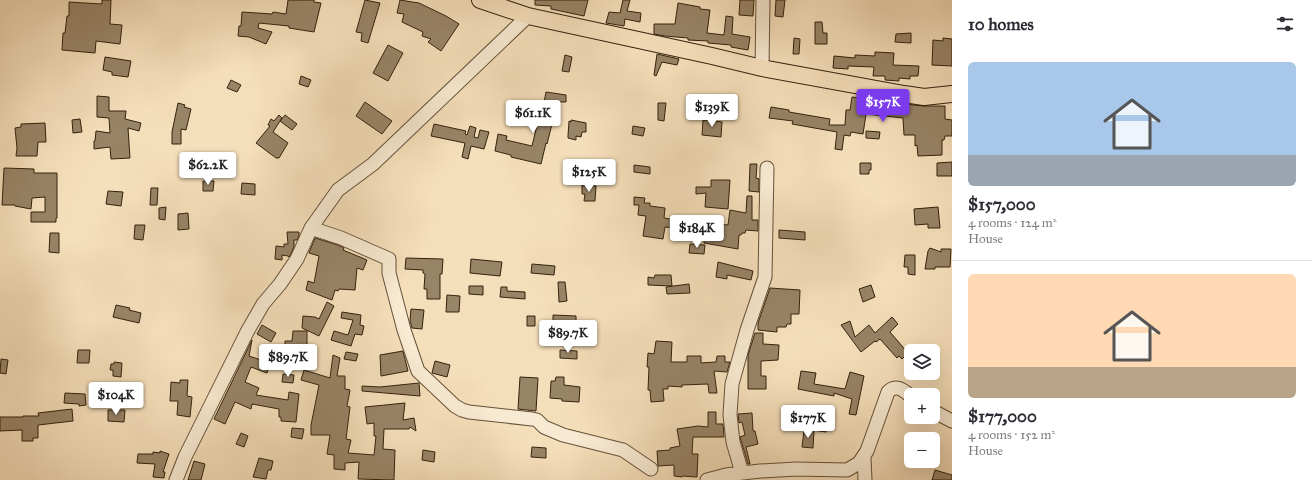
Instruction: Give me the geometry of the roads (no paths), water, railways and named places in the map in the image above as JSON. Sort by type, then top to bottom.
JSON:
[{"type":"main road","points":[[480,0],[528,16],[762,68],[924,97],[952,94]]},
{"type":"street","points":[[762,68],[763,0]]},
{"type":"street","points":[[176,480],[187,453],[247,332],[263,304],[280,284],[297,259],[311,228],[338,190],[373,164],[528,16]]},
{"type":"street","points":[[742,473],[733,442],[730,415],[732,384],[747,330],[765,277],[767,168]]},
{"type":"street","points":[[311,228],[341,238],[389,259],[389,273],[402,322],[418,371],[455,406],[469,412],[537,420],[544,427],[563,435],[623,450],[651,469]]},
{"type":"street","points":[[847,470],[859,463],[864,458],[888,392],[894,388],[904,392]]},
{"type":"street","points":[[940,415],[952,421]]},
{"type":"street","points":[[864,458],[865,480]]},
{"type":"street","points":[[707,480],[742,473],[796,469],[847,470],[865,480]]}]
